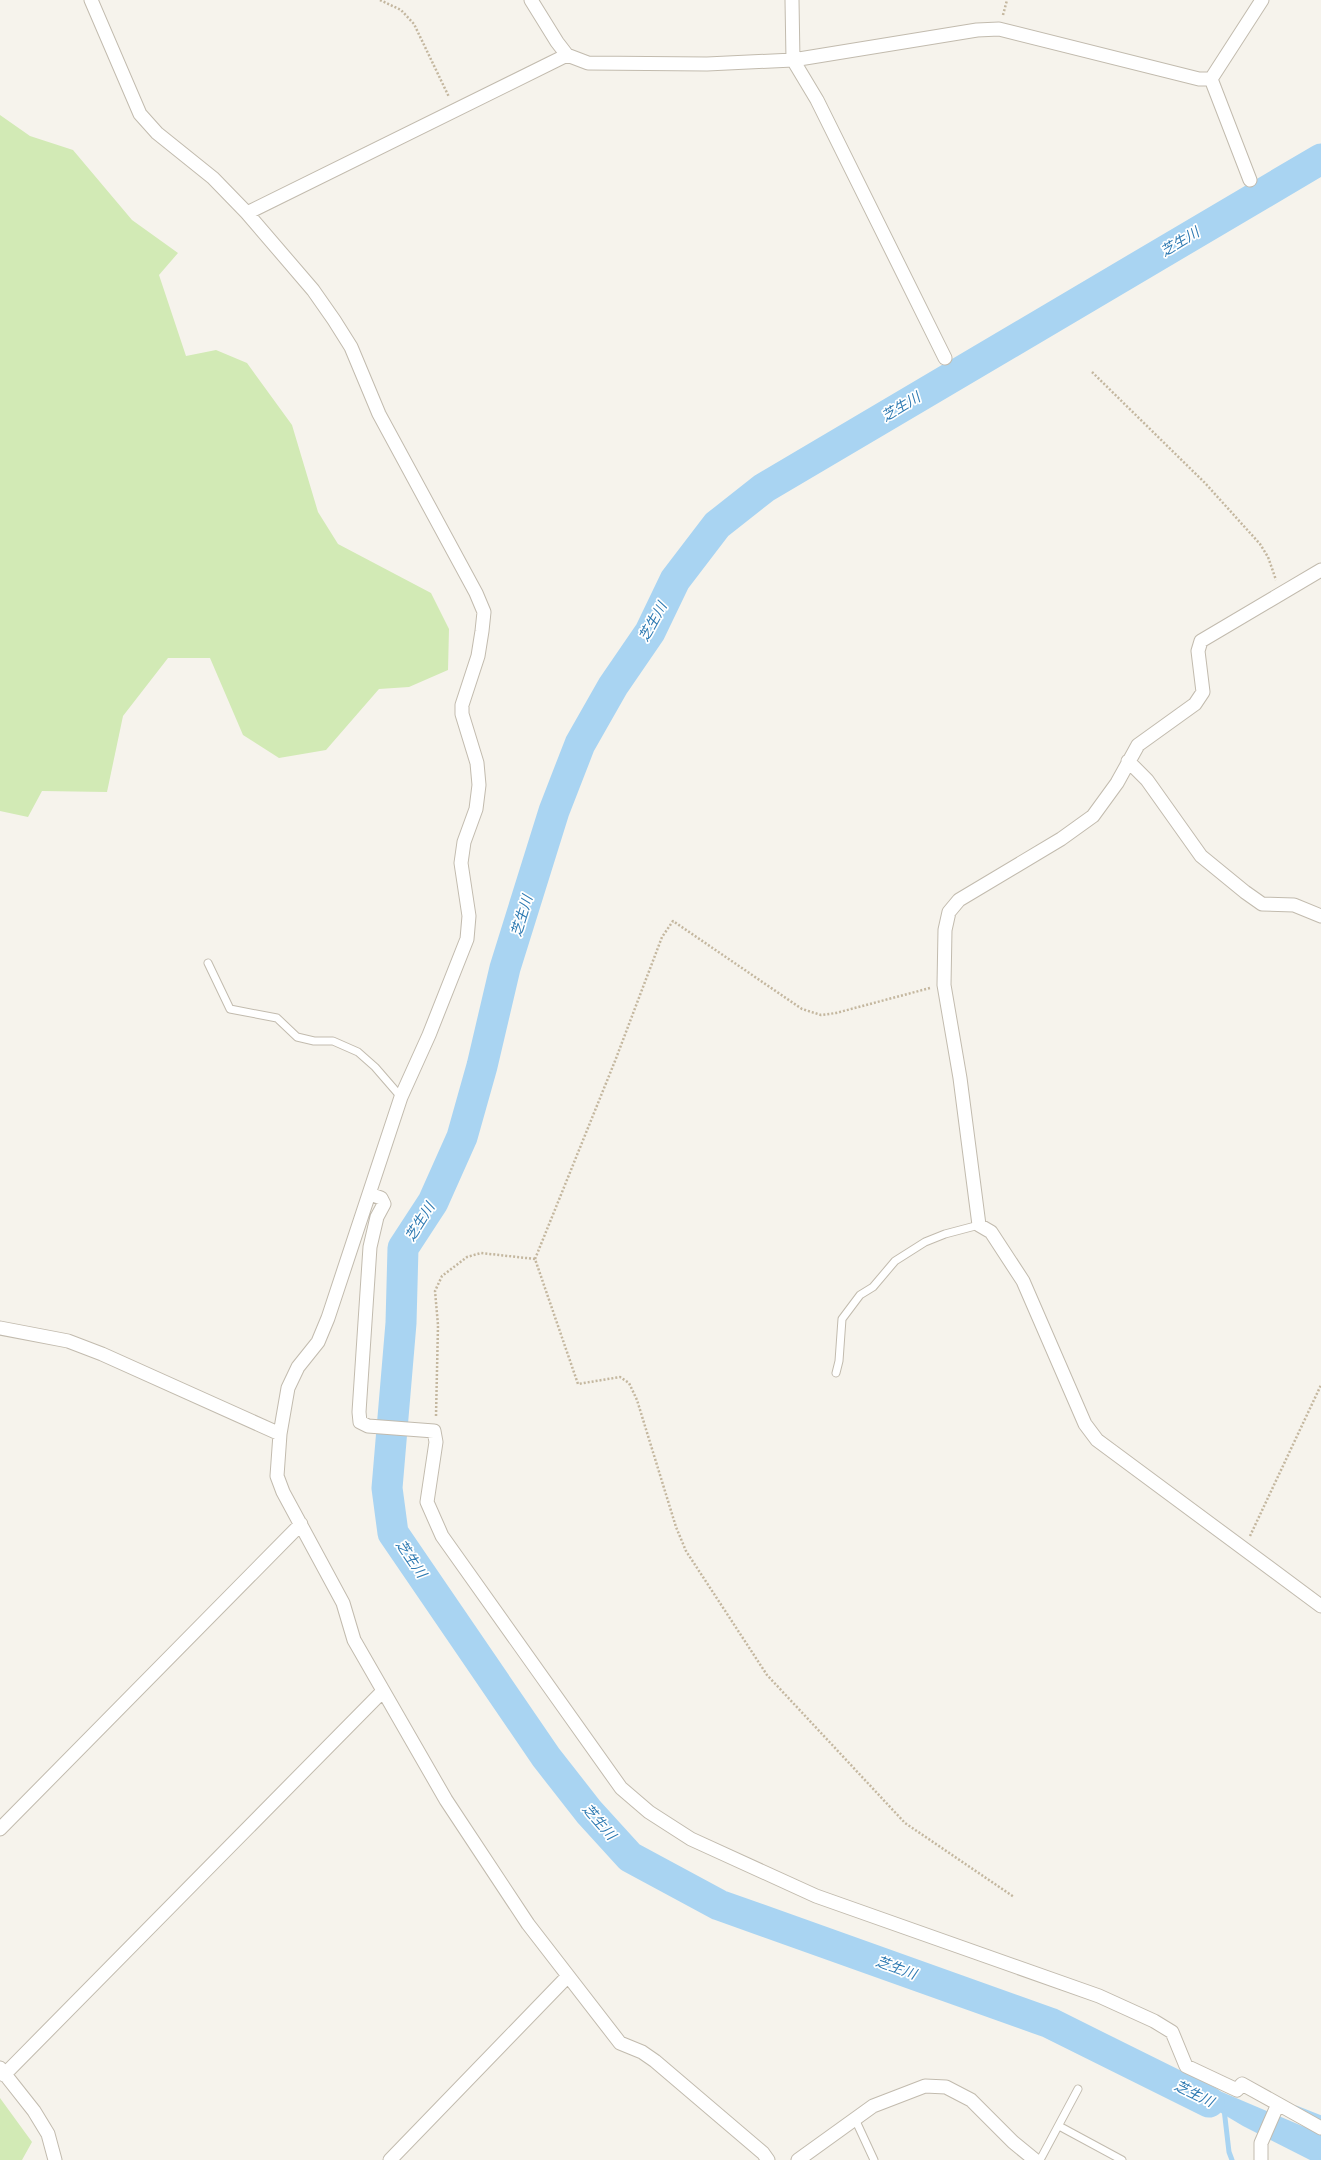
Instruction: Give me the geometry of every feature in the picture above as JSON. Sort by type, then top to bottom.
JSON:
[{"type":"street","points":[[91,0],[140,114],[157,132],[213,178],[247,213],[313,290],[351,347],[380,414],[469,580],[484,612],[478,656],[462,704],[463,719],[477,763],[479,786],[476,809],[464,842],[461,863],[469,916],[467,939],[429,1035],[401,1097],[370,1194],[318,1342],[298,1367],[288,1388],[280,1434],[277,1476],[283,1492],[343,1603],[354,1640],[446,1800],[528,1924],[567,1977],[620,2043],[642,2052],[655,2061],[762,2153],[768,2160]]},
{"type":"street","points":[[530,0],[567,55],[588,63],[707,64],[793,60],[969,31],[998,28],[1200,79],[1211,80]]},
{"type":"street","points":[[792,0],[793,60],[817,100],[945,358]]},
{"type":"street","points":[[1211,80],[1262,0]]},
{"type":"street","points":[[247,213],[567,55]]},
{"type":"street","points":[[1211,80],[1250,180]]},
{"type":"street","points":[[1321,570],[1201,641],[1198,651],[1203,692],[1195,704],[1138,745],[1117,783],[1093,816],[1061,840],[959,900],[949,912],[945,930],[944,985],[960,1078],[979,1225],[991,1232],[1023,1281],[1085,1424],[1097,1440],[1243,1550],[1321,1606]]},
{"type":"street","points":[[1128,761],[1147,780],[1201,856],[1262,904],[1294,905],[1321,916]]},
{"type":"street","points":[[370,1194],[381,1198],[384,1204],[377,1217],[370,1247],[358,1412],[360,1422],[368,1426],[428,1430],[436,1442],[428,1502],[442,1536],[622,1788],[648,1812],[691,1839],[816,1896],[1099,1996],[1154,2021],[1172,2032],[1186,2066],[1237,2090],[1242,2084],[1276,2108],[1321,2128]]},
{"type":"street","points":[[0,1328],[68,1341],[102,1354],[280,1434]]},
{"type":"street","points":[[0,1829],[301,1524]]},
{"type":"street","points":[[55,2160],[48,2134],[34,2111],[2,2072],[383,1691]]},
{"type":"street","points":[[390,2160],[567,1977]]},
{"type":"street","points":[[798,2160],[873,2106],[925,2086],[946,2087],[971,2100],[1013,2142],[1035,2160]]},
{"type":"street","points":[[1261,2160],[1261,2143],[1276,2108]]},
{"type":"lane","points":[[208,963],[230,1009],[277,1018],[298,1037],[314,1041],[333,1041],[358,1052],[375,1067],[401,1097]]},
{"type":"lane","points":[[836,1373],[839,1362],[842,1319],[860,1295],[873,1287],[895,1261],[925,1242],[945,1234],[979,1225]]},
{"type":"lane","points":[[1040,2160],[1078,2088]]},
{"type":"lane","points":[[855,2119],[874,2160]]},
{"type":"lane","points":[[1059,2126],[1122,2160]]},
{"type":"path","points":[[380,0],[401,10],[414,24],[455,110]]},
{"type":"path","points":[[1092,372],[1205,483],[1260,544],[1268,558],[1281,594]]},
{"type":"path","points":[[944,985],[836,1013],[821,1015],[802,1009],[673,922],[662,937],[615,1062],[535,1259],[578,1384],[620,1377],[629,1383],[637,1400],[676,1527],[686,1551],[767,1675],[905,1823],[1014,1897]]},
{"type":"path","points":[[428,1430],[438,1325],[435,1291],[442,1276],[467,1257],[481,1253],[535,1259]]},
{"type":"path","points":[[1243,1550],[1321,1385]]},
{"type":"green space","points":[[0,115],[30,136],[73,150],[132,220],[178,253],[159,275],[186,356],[216,350],[247,363],[292,425],[318,512],[338,544],[431,593],[449,629],[448,670],[409,687],[379,689],[326,750],[279,758],[243,735],[210,658],[168,658],[123,716],[107,792],[42,791],[28,817],[0,811]]},
{"type":"green space","points":[[0,2098],[32,2142],[22,2160],[0,2160]]},
{"type":"water","points":[[1134,2061],[1182,2075],[1321,2134],[1321,2160],[1310,2160],[1243,2126]]},
{"type":"waterway","name":"芝生川","points":[[1209,2102],[1050,2023],[719,1905],[630,1857],[589,1812],[546,1757],[393,1533],[387,1488],[401,1323],[403,1248],[433,1202],[462,1137],[482,1066],[505,968],[554,811],[580,744],[613,686],[650,632],[675,580],[717,525],[764,488],[1321,159]]},
{"type":"waterway","points":[[1296,2108],[1321,2118]]},
{"type":"waterway","points":[[1224,2109],[1229,2152],[1232,2160]]}]
